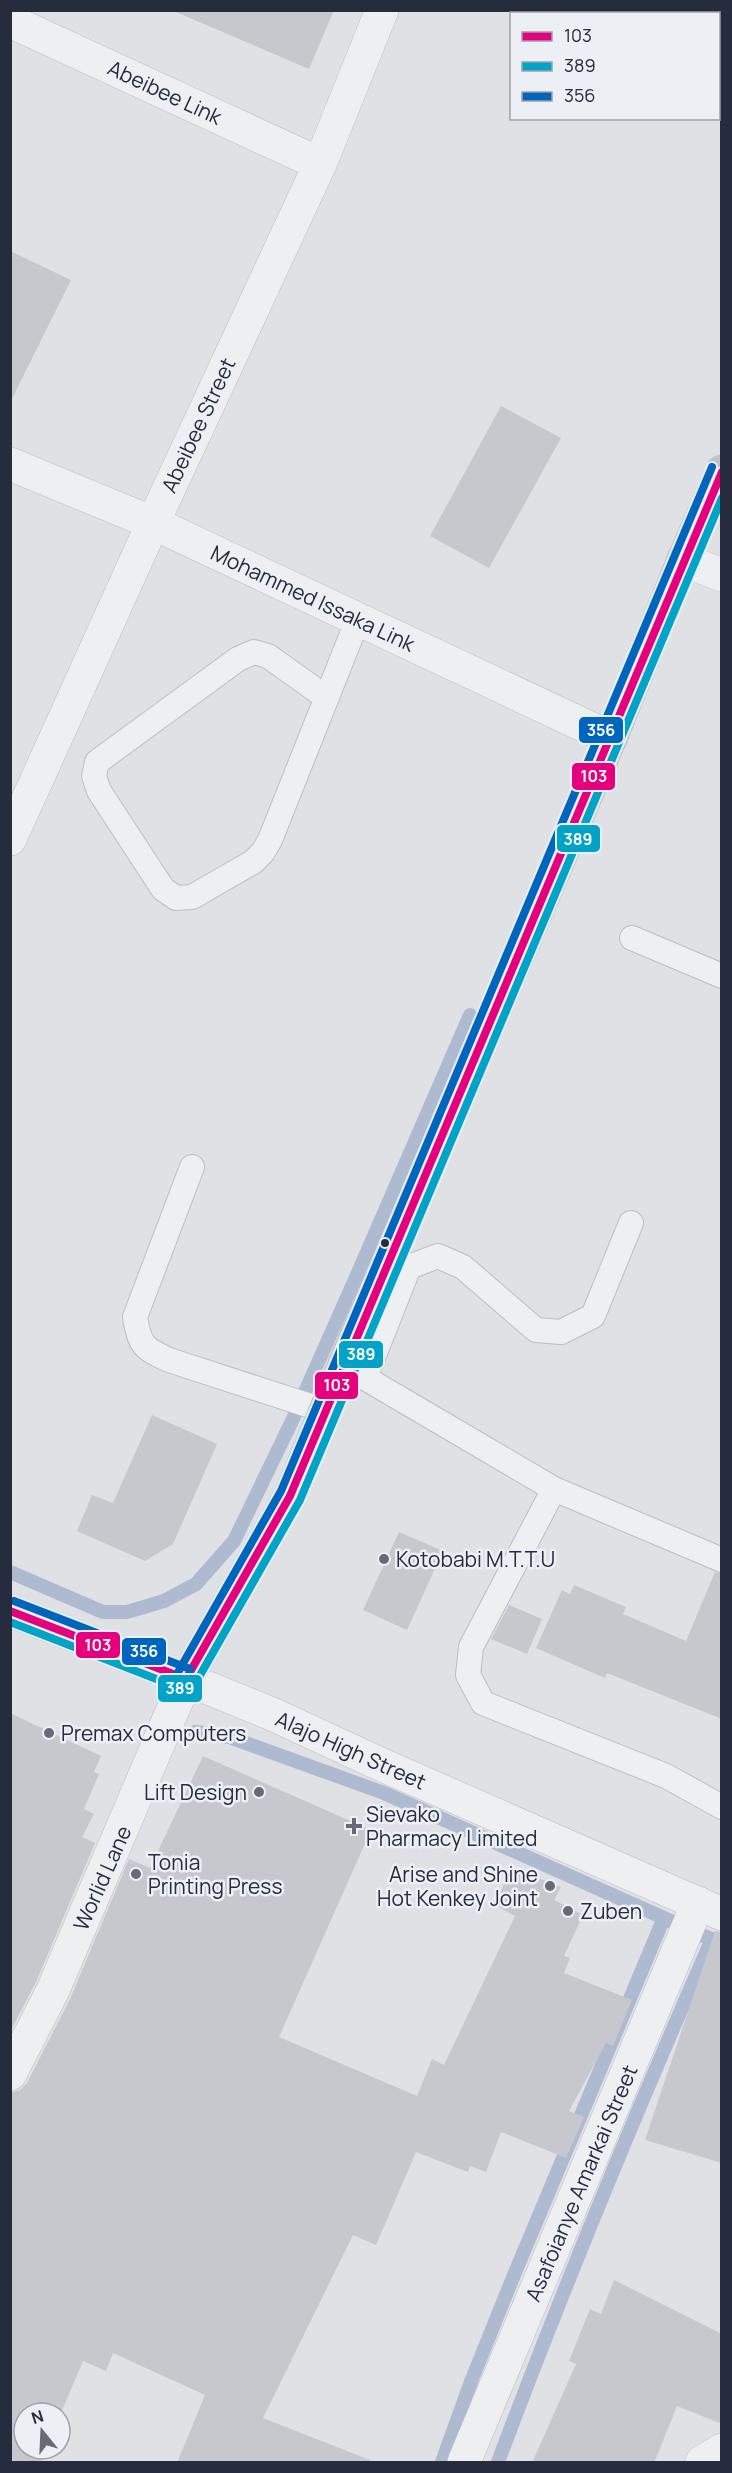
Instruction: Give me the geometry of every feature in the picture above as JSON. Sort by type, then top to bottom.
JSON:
[{"type":"street","name":"Abeibee Street","points":[[10,839],[153,523],[320,164],[382,10]]},
{"type":"street","name":"Abeibee Link","points":[[10,21],[320,164]]},
{"type":"street","name":"Mohammed Issaka Link","points":[[10,464],[153,523],[612,738]]},
{"type":"street","points":[[186,1679],[290,1496],[326,1411],[355,1370],[683,560],[722,471]]},
{"type":"street","points":[[683,560],[722,575]]},
{"type":"street","name":"Alajo High Street","points":[[10,1611],[272,1714],[380,1764],[710,1908]]},
{"type":"street","name":"Worlid Lane","points":[[10,2074],[53,1990],[186,1679]]},
{"type":"street","name":"Asafoianye Amarkai Street","points":[[464,2463],[710,1908]]},
{"type":"street","points":[[702,2463],[722,2450]]},
{"type":"lane","points":[[327,698],[268,656],[254,652],[238,659],[97,762],[94,776],[99,791],[163,889],[176,898],[192,897],[253,862],[263,852],[327,698],[358,619]]},
{"type":"lane","points":[[632,938],[722,976]]},
{"type":"lane","points":[[192,1167],[135,1317],[138,1335],[147,1349],[169,1360],[326,1411]]},
{"type":"lane","points":[[631,1223],[593,1316],[561,1332],[537,1330],[463,1268],[438,1256],[409,1267],[355,1370],[554,1489],[722,1560]]},
{"type":"lane","points":[[554,1489],[471,1647],[468,1675],[483,1703],[666,1776],[722,1807]]},
{"type":"building","points":[[171,10],[334,10],[309,69]]},
{"type":"building","points":[[10,251],[71,280],[10,403]]},
{"type":"building","points":[[501,406],[561,438],[489,568],[430,536]]},
{"type":"building","points":[[152,1415],[217,1444],[173,1544],[145,1561],[77,1531],[92,1495],[113,1503]]},
{"type":"building","points":[[399,1532],[443,1551],[407,1630],[363,1610]]},
{"type":"building","points":[[715,1572],[722,1574],[722,1719],[607,1673],[605,1678],[536,1648],[562,1590],[570,1594],[574,1585],[626,1607],[623,1614],[686,1641]]},
{"type":"building","points":[[509,1605],[542,1619],[527,1654],[491,1639]]},
{"type":"building","points":[[10,1713],[101,1756],[94,1772],[99,1774],[84,1809],[94,1814],[82,1837],[95,1843],[36,1982],[10,2032]]},
{"type":"building","points":[[203,1756],[371,1830],[279,2037],[417,2096],[432,2059],[444,2065],[515,1916],[495,1905],[511,1867],[561,1887],[554,1900],[583,1915],[564,1956],[570,1958],[564,1973],[632,2000],[613,2046],[606,2043],[569,2111],[584,2117],[566,2158],[501,2132],[486,2172],[470,2166],[468,2172],[416,2152],[376,2245],[353,2235],[263,2418],[370,2460],[370,2463],[177,2463],[205,2395],[113,2353],[106,2371],[83,2361],[66,2401],[12,2401],[12,2461],[41,2461],[40,2463],[10,2463],[10,2093],[20,2090],[27,2083],[70,1999],[129,1859],[150,1868]]},
{"type":"building","points":[[715,1931],[722,1932],[722,2163],[645,2140]]},
{"type":"building","points":[[614,2280],[722,2334],[722,2424],[677,2406],[654,2463],[532,2463],[576,2364],[569,2361],[590,2309],[601,2314]]},
{"type":"waterway","points":[[10,1572],[103,1612],[127,1612],[164,1601],[196,1584],[234,1541],[292,1421],[470,1015]]},
{"type":"waterway","points":[[195,1732],[229,1737],[384,1793],[722,1944]]},
{"type":"waterway","points":[[442,2462],[472,2379],[514,2275],[663,1920]]},
{"type":"waterway","points":[[498,2462],[601,2199],[712,1939]]},
{"type":"transit line","name":"356","points":[[177,1674],[281,1491],[712,467]]},
{"type":"transit line","name":"103","points":[[186,1679],[290,1496],[722,472]]},
{"type":"transit line","name":"389","points":[[195,1684],[300,1500],[722,498]]},
{"type":"transit line","name":"356","points":[[14,1601],[190,1669]]},
{"type":"transit line","name":"103","points":[[10,1611],[186,1679]]},
{"type":"transit line","name":"389","points":[[10,1622],[182,1689]]},
{"type":"place","name":"Kotobabi M.T.T.U","points":[[384,1559]]},
{"type":"place","name":"Premax Computers","points":[[49,1733]]},
{"type":"place","name":"Lift Design","points":[[259,1792]]},
{"type":"place","name":"Sievako Pharmacy Limited","points":[[354,1826]]},
{"type":"place","name":"Tonia Printing Press","points":[[136,1874]]},
{"type":"place","name":"Arise and Shine Hot Kenkey Joint","points":[[550,1886]]},
{"type":"place","name":"Zuben","points":[[568,1911]]}]
